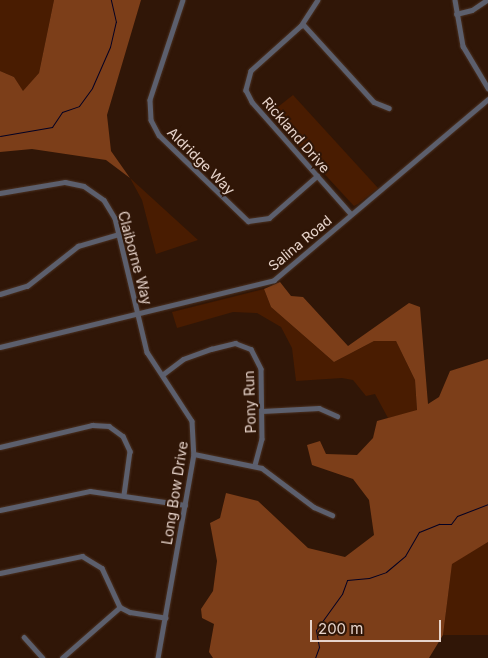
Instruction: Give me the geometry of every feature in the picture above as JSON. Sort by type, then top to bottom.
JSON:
[{"type":"street","name":"Aldridge Way","points":[[183,0],[150,100],[151,120],[159,135],[248,221],[270,218],[317,176]]},
{"type":"street","name":"Rickland Drive","points":[[318,0],[303,24],[253,69],[247,79],[246,90],[250,100],[350,214]]},
{"type":"street","points":[[455,0],[456,14],[467,56],[488,88]]},
{"type":"street","points":[[456,14],[472,10],[487,0]]},
{"type":"street","points":[[303,24],[374,102],[389,108]]},
{"type":"street","name":"Salina Road","points":[[0,347],[274,280],[488,99]]},
{"type":"street","name":"Claiborne Way","points":[[0,193],[58,182],[84,186],[108,204],[119,234],[138,314]]},
{"type":"street","points":[[0,294],[27,286],[78,246],[119,234]]},
{"type":"street","name":"Long Bow Drive","points":[[138,314],[148,352],[189,415],[194,432],[194,454],[158,658]]},
{"type":"street","name":"Pony Run","points":[[162,375],[192,355],[235,343],[251,349],[259,360],[262,411],[262,439],[255,466]]},
{"type":"street","points":[[262,411],[319,408],[337,416]]},
{"type":"street","points":[[0,447],[92,425],[108,426],[120,433],[130,451],[124,494]]},
{"type":"street","points":[[194,454],[255,466],[276,476],[314,507],[332,514]]},
{"type":"street","points":[[0,510],[80,492],[124,494],[185,505]]},
{"type":"street","points":[[0,573],[82,556],[102,568],[120,607],[130,612],[166,618]]},
{"type":"street","points":[[62,658],[120,607]]},
{"type":"street","points":[[24,637],[43,658]]},
{"type":"shaded area","points":[[0,0],[54,0],[39,73],[23,92],[14,77],[0,71]]},
{"type":"shaded area","points":[[54,0],[141,0],[107,115],[111,151],[130,178],[106,160],[32,149],[0,152],[0,71],[14,77],[23,91],[39,73]]},
{"type":"shaded area","points":[[293,95],[378,188],[358,204],[354,206],[269,114]]},
{"type":"shaded area","points":[[130,178],[198,240],[156,254],[142,200]]},
{"type":"shaded area","points":[[280,282],[291,296],[303,297],[348,346],[409,303],[420,307],[428,404],[439,397],[450,371],[488,359],[488,542],[452,564],[443,635],[429,658],[213,658],[209,652],[214,624],[202,618],[201,609],[213,591],[217,561],[210,523],[220,518],[226,493],[258,501],[308,548],[345,557],[374,535],[369,500],[353,479],[312,465],[307,445],[320,441],[326,454],[357,455],[373,438],[377,421],[417,410],[415,380],[396,341],[374,341],[334,362],[271,307],[264,289]]},
{"type":"shaded area","points":[[264,289],[271,307],[334,362],[374,341],[396,341],[415,380],[417,411],[388,418],[375,394],[366,396],[353,380],[342,378],[296,381],[292,348],[281,327],[257,313],[233,312],[177,328],[172,312]]},
{"type":"shaded area","points":[[488,542],[488,635],[443,635],[452,563]]},
{"type":"waterway","points":[[0,136],[52,127],[62,112],[79,106],[92,88],[110,47],[116,22],[111,0]]},
{"type":"waterway","points":[[315,658],[319,647],[316,630],[342,594],[347,580],[369,578],[386,572],[405,556],[419,532],[439,524],[451,524],[457,516],[488,504]]}]
